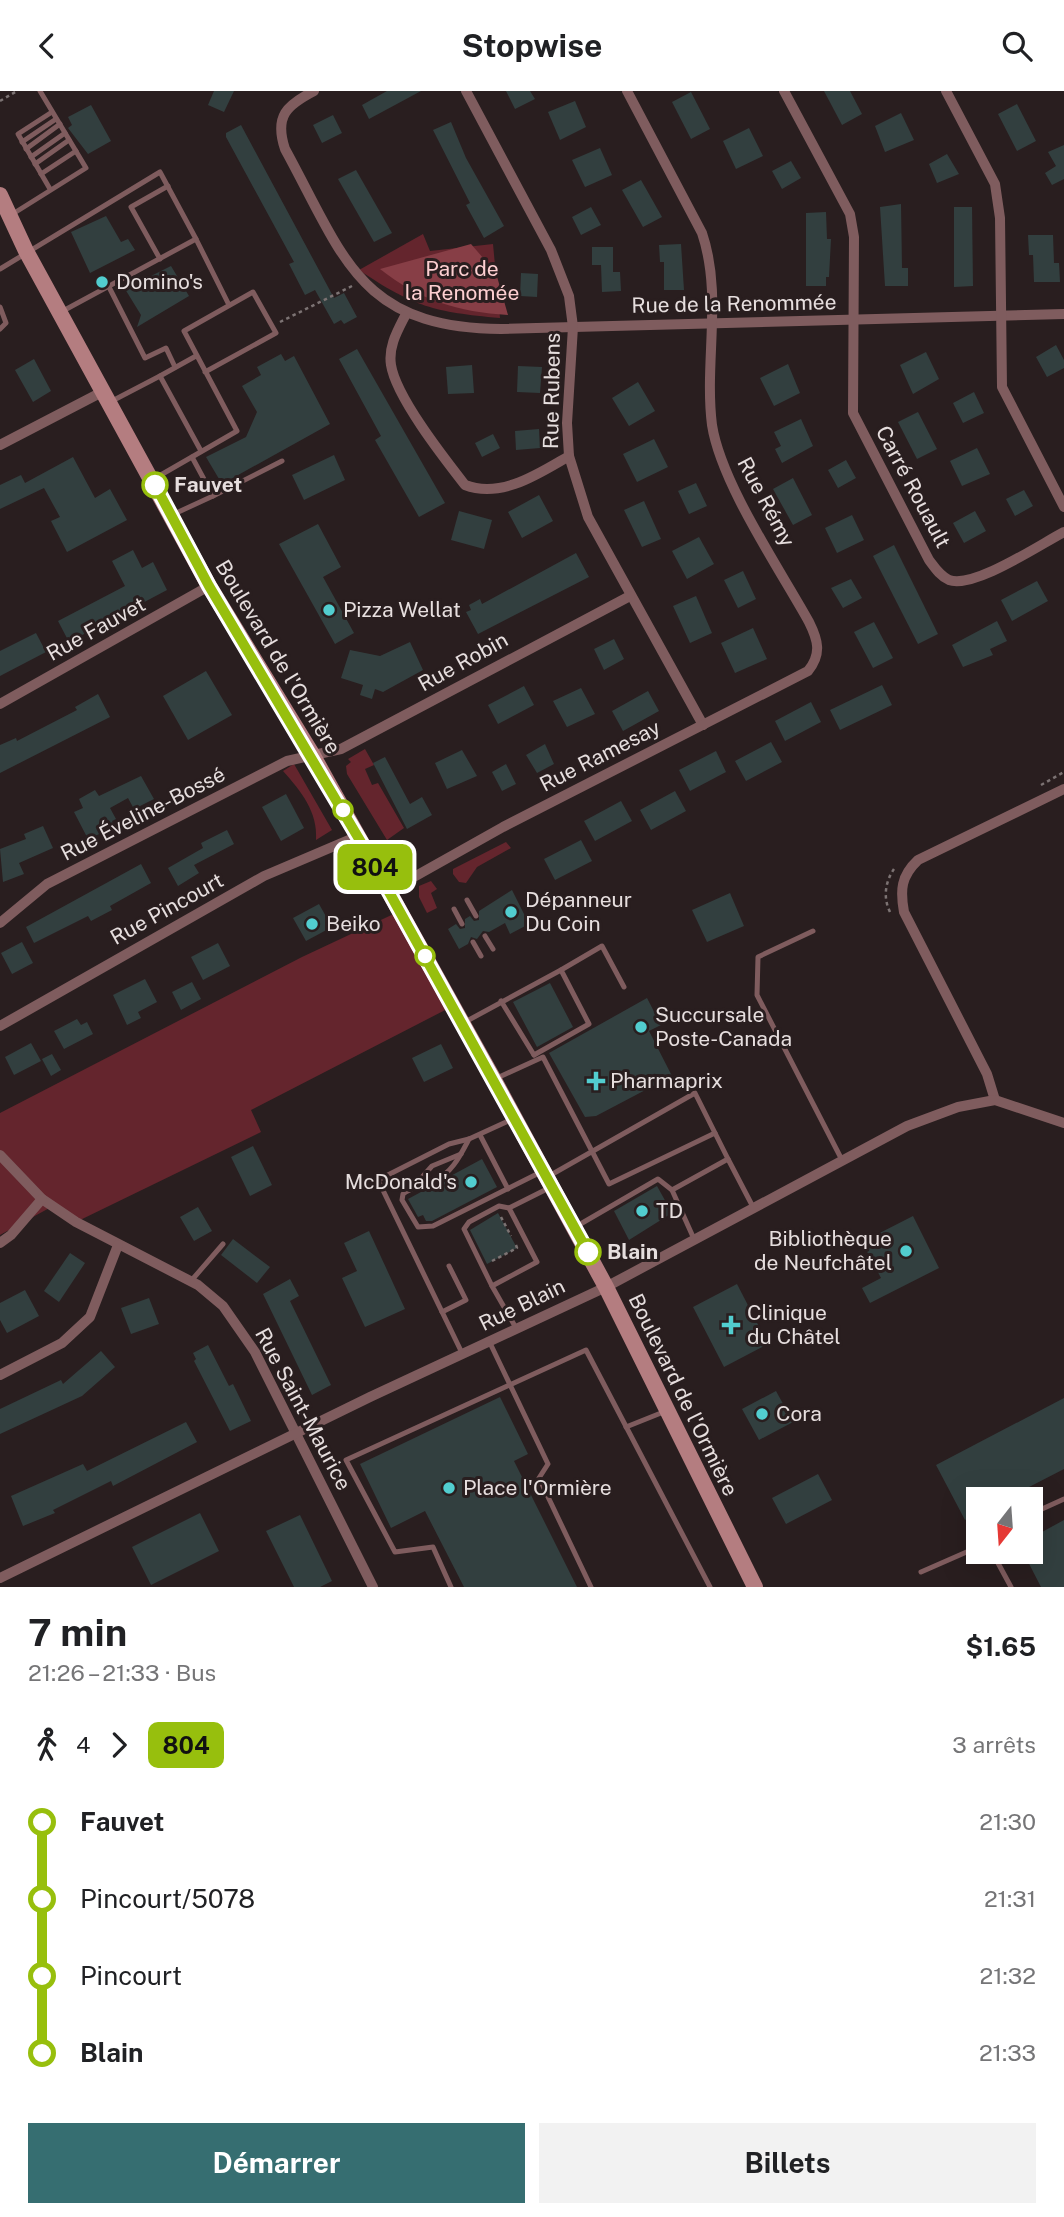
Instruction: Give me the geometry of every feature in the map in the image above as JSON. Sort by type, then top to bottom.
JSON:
[{"type":"main road","name":"Boulevard de l'Ormière","points":[[0,195],[26,251],[209,586],[312,754],[494,1080],[606,1287],[755,1587]]},
{"type":"street","points":[[314,91],[293,102],[281,120],[280,133],[285,149],[344,256],[362,281],[380,299],[407,314],[391,349],[391,366],[405,399],[465,485],[478,490],[494,490],[535,476],[569,456]]},
{"type":"street","name":"Rue Rubens","points":[[466,91],[551,250],[569,296],[573,327],[567,423],[569,456],[587,517],[703,725]]},
{"type":"street","name":"Rue Rémy","points":[[627,91],[702,233],[710,257],[713,426],[723,467],[809,622],[818,648]]},
{"type":"street","name":"Carré Rouault","points":[[784,91],[850,214],[854,237],[853,413],[939,573],[949,580],[971,581],[1064,532]]},
{"type":"street","points":[[946,91],[995,184],[1000,218],[1002,387],[1064,507]]},
{"type":"street","name":"Rue de la Renommée","points":[[407,314],[464,329],[1064,314]]},
{"type":"street","points":[[0,445],[105,397]]},
{"type":"street","name":"Rue Fauvet","points":[[0,704],[209,586]]},
{"type":"street","name":"Rue Robin","points":[[312,754],[341,749],[630,596]]},
{"type":"street","name":"Rue Ramesay","points":[[388,891],[503,827],[808,671],[816,660],[818,648]]},
{"type":"street","name":"Rue Éveline-Bossé","points":[[0,923],[47,884],[288,761],[312,754]]},
{"type":"street","points":[[995,1100],[987,1074],[904,912],[902,884],[907,870],[918,860],[1064,789]]},
{"type":"street","name":"Rue Pincourt","points":[[0,1026],[264,876],[358,836]]},
{"type":"street","name":"Rue Blain","points":[[0,1578],[295,1433],[606,1287],[907,1126],[958,1107],[995,1100],[1064,1123]]},
{"type":"street","name":"Rue Saint-Maurice","points":[[0,1155],[42,1199],[118,1245],[191,1281],[223,1306],[255,1352],[373,1587]]},
{"type":"street","points":[[0,1243],[11,1235],[42,1199]]},
{"type":"street","points":[[0,1375],[61,1343],[90,1317],[118,1245]]},
{"type":"lane","points":[[11,215],[86,168],[40,91]]},
{"type":"lane","points":[[50,190],[18,134],[52,112]]},
{"type":"lane","points":[[22,142],[58,122]]},
{"type":"lane","points":[[26,149],[58,122]]},
{"type":"lane","points":[[31,157],[65,133]]},
{"type":"lane","points":[[35,164],[69,141]]},
{"type":"lane","points":[[41,173],[76,151]]},
{"type":"lane","points":[[0,269],[160,172],[229,305]]},
{"type":"lane","points":[[160,259],[131,207],[168,186]]},
{"type":"lane","points":[[60,313],[196,239]]},
{"type":"lane","points":[[109,287],[145,358],[166,348],[175,367]]},
{"type":"lane","points":[[152,480],[237,431],[196,356],[184,331],[253,292],[276,334],[205,372]]},
{"type":"lane","points":[[0,307],[6,323],[0,329]]},
{"type":"lane","points":[[105,397],[160,376],[196,356]]},
{"type":"lane","points":[[160,376],[201,451]]},
{"type":"lane","points":[[192,457],[213,496]]},
{"type":"lane","points":[[172,516],[282,461]]},
{"type":"lane","points":[[467,900],[475,916]]},
{"type":"lane","points":[[454,909],[462,923]]},
{"type":"lane","points":[[813,931],[758,957],[757,995],[842,1160]]},
{"type":"lane","points":[[485,936],[494,949]]},
{"type":"lane","points":[[473,942],[481,956]]},
{"type":"lane","points":[[463,1023],[603,946],[624,987]]},
{"type":"lane","points":[[494,1080],[589,1024],[561,970]]},
{"type":"lane","points":[[501,1001],[535,1057]]},
{"type":"lane","points":[[535,1057],[544,1056],[609,1184],[715,1133]]},
{"type":"lane","points":[[516,1328],[464,1229],[469,1222],[499,1206],[509,1208],[547,1178],[695,1093],[753,1207]]},
{"type":"lane","points":[[463,1355],[378,1180],[449,1143],[480,1135],[514,1118]]},
{"type":"lane","points":[[480,1135],[509,1189]]},
{"type":"lane","points":[[415,1185],[434,1181],[458,1162],[469,1139]]},
{"type":"lane","points":[[461,1154],[432,1166],[403,1194],[402,1200],[418,1227],[433,1226],[509,1189],[547,1178]]},
{"type":"lane","points":[[672,1190],[728,1159]]},
{"type":"lane","points":[[574,1228],[658,1179],[672,1190],[694,1239]]},
{"type":"lane","points":[[492,1286],[537,1262],[509,1208]]},
{"type":"lane","points":[[191,1281],[223,1244]]},
{"type":"lane","points":[[442,1312],[466,1300],[449,1266]]},
{"type":"lane","points":[[490,1343],[548,1464],[539,1478],[591,1587]]},
{"type":"lane","points":[[451,1587],[433,1547],[395,1552],[346,1459],[586,1350],[710,1587]]},
{"type":"lane","points":[[626,1427],[668,1411]]},
{"type":"lane","points":[[1043,1509],[1064,1499]]},
{"type":"lane","points":[[921,1572],[966,1553]]},
{"type":"lane","points":[[999,1565],[1011,1587]]},
{"type":"path","points":[[0,101],[17,91]]},
{"type":"path","points":[[280,322],[362,281]]},
{"type":"path","points":[[1033,789],[1064,772]]},
{"type":"path","points":[[891,914],[887,905],[886,888],[889,876],[901,859]]},
{"type":"path","points":[[489,1263],[517,1248],[498,1212]]},
{"type":"green space","name":"Parc de la Renomée","points":[[423,234],[430,251],[493,244],[500,318],[425,306],[359,270]]},
{"type":"green space","name":"Parc de la Renomée","points":[[471,244],[496,273],[508,315],[472,311],[440,302],[409,289],[380,269]]},
{"type":"green space","points":[[365,749],[374,765],[365,769],[372,785],[378,783],[404,828],[387,840],[347,774],[346,766],[351,762],[348,759]]},
{"type":"green space","points":[[294,764],[332,830],[316,840],[311,811],[302,794],[283,771]]},
{"type":"green space","points":[[506,842],[511,848],[477,867],[466,883],[459,882],[453,874],[453,869]]},
{"type":"green space","points":[[431,881],[437,889],[431,893],[437,908],[427,913],[419,897],[419,886]]},
{"type":"green space","points":[[400,911],[453,1006],[251,1110],[261,1132],[76,1222],[53,1206],[0,1235],[0,1113],[302,957]]},
{"type":"building","points":[[214,91],[234,91],[224,112],[208,105]]},
{"type":"building","points":[[387,91],[421,91],[369,119],[362,105]]},
{"type":"building","points":[[506,91],[530,91],[535,99],[515,109]]},
{"type":"building","points":[[824,91],[850,91],[862,114],[842,125]]},
{"type":"building","points":[[691,92],[710,129],[691,139],[672,102]]},
{"type":"building","points":[[575,101],[586,127],[560,140],[548,112]]},
{"type":"building","points":[[1017,104],[1036,141],[1017,151],[998,114]]},
{"type":"building","points":[[91,105],[111,141],[88,154],[68,128],[72,125],[68,117]]},
{"type":"building","points":[[901,113],[914,140],[885,152],[875,126]]},
{"type":"building","points":[[333,115],[342,133],[322,143],[313,125]]},
{"type":"building","points":[[451,122],[466,158],[504,226],[484,238],[466,205],[470,203],[433,130]]},
{"type":"building","points":[[241,125],[334,298],[344,293],[357,317],[344,324],[341,320],[334,324],[315,290],[305,295],[289,264],[294,262],[226,137],[226,133]]},
{"type":"building","points":[[749,128],[763,156],[736,169],[723,141]]},
{"type":"building","points":[[1064,145],[1064,179],[1052,185],[1045,173],[1056,166],[1048,152]]},
{"type":"building","points":[[600,148],[612,175],[585,187],[572,160]]},
{"type":"building","points":[[947,154],[959,174],[937,183],[929,164]]},
{"type":"building","points":[[791,161],[801,178],[782,189],[772,171]]},
{"type":"building","points":[[356,170],[392,233],[374,242],[338,179]]},
{"type":"building","points":[[641,180],[662,217],[643,227],[622,190]]},
{"type":"building","points":[[901,204],[902,268],[908,268],[908,286],[885,286],[880,207]]},
{"type":"building","points":[[591,207],[601,225],[581,235],[572,217]]},
{"type":"building","points":[[954,207],[972,207],[973,286],[954,287]]},
{"type":"building","points":[[826,212],[827,239],[831,239],[829,277],[826,277],[826,286],[806,286],[806,213]]},
{"type":"building","points":[[106,216],[121,242],[128,239],[135,250],[90,273],[71,232]]},
{"type":"building","points":[[1028,235],[1053,235],[1054,263],[1059,263],[1060,282],[1034,282],[1033,255],[1029,255]]},
{"type":"building","points":[[681,244],[684,290],[664,290],[664,262],[660,262],[659,245]]},
{"type":"building","points":[[592,247],[613,247],[613,272],[620,272],[621,291],[602,292],[601,265],[592,265]]},
{"type":"building","points":[[171,266],[189,296],[137,327],[141,315],[125,289]]},
{"type":"building","points":[[521,273],[538,274],[537,297],[520,296]]},
{"type":"building","points":[[1056,345],[1064,360],[1064,368],[1047,377],[1036,357]]},
{"type":"building","points":[[357,349],[445,503],[419,517],[375,440],[381,436],[339,359]]},
{"type":"building","points":[[926,352],[939,379],[913,394],[900,365]]},
{"type":"building","points":[[281,354],[285,361],[294,356],[330,424],[222,484],[206,457],[246,437],[257,412],[242,386],[261,375],[257,367]]},
{"type":"building","points":[[34,359],[51,391],[33,402],[15,370]]},
{"type":"building","points":[[788,364],[800,393],[774,406],[760,378]]},
{"type":"building","points":[[472,365],[474,393],[448,394],[446,367]]},
{"type":"building","points":[[518,366],[542,367],[540,393],[517,392]]},
{"type":"building","points":[[638,382],[655,411],[629,426],[612,398]]},
{"type":"building","points":[[974,392],[984,413],[963,423],[953,403]]},
{"type":"building","points":[[918,412],[937,449],[917,459],[898,422]]},
{"type":"building","points":[[801,419],[813,446],[782,463],[775,449],[781,446],[774,432]]},
{"type":"building","points":[[539,429],[540,448],[516,450],[515,431]]},
{"type":"building","points":[[493,434],[500,448],[482,457],[475,443]]},
{"type":"building","points":[[654,439],[668,467],[637,482],[623,454]]},
{"type":"building","points":[[977,448],[990,474],[962,486],[950,461]]},
{"type":"building","points":[[334,455],[345,480],[304,500],[292,475]]},
{"type":"building","points":[[73,457],[95,498],[110,489],[127,520],[67,552],[51,521],[60,517],[44,488],[0,509],[0,485],[21,475],[25,483]]},
{"type":"building","points":[[846,460],[856,478],[838,488],[828,470]]},
{"type":"building","points":[[793,478],[812,515],[793,525],[773,489]]},
{"type":"building","points":[[696,483],[707,506],[689,514],[678,491]]},
{"type":"building","points":[[1024,490],[1033,506],[1015,516],[1006,499]]},
{"type":"building","points":[[539,495],[553,521],[522,538],[508,512]]},
{"type":"building","points":[[644,501],[661,539],[642,547],[624,510]]},
{"type":"building","points":[[459,511],[492,520],[484,549],[451,540]]},
{"type":"building","points":[[975,511],[986,531],[964,543],[953,523]]},
{"type":"building","points":[[852,515],[864,540],[837,553],[825,528]]},
{"type":"building","points":[[318,524],[341,567],[323,577],[354,633],[335,644],[279,544]]},
{"type":"building","points":[[699,537],[714,564],[687,579],[672,551]]},
{"type":"building","points":[[894,545],[938,634],[918,644],[873,556]]},
{"type":"building","points":[[133,550],[142,568],[153,562],[167,590],[69,642],[58,621],[125,586],[112,561]]},
{"type":"building","points":[[576,553],[589,577],[478,634],[466,612],[471,610],[469,605],[480,599],[482,604]]},
{"type":"building","points":[[743,571],[756,599],[738,608],[724,580]]},
{"type":"building","points":[[851,579],[862,598],[843,608],[831,588]]},
{"type":"building","points":[[1037,581],[1048,601],[1012,621],[1001,600]]},
{"type":"building","points":[[696,596],[712,633],[690,643],[673,606]]},
{"type":"building","points":[[997,621],[1007,641],[990,649],[993,655],[963,667],[952,645]]},
{"type":"building","points":[[874,622],[893,658],[873,668],[854,632]]},
{"type":"building","points":[[753,628],[767,659],[735,673],[721,643]]},
{"type":"building","points":[[36,633],[46,652],[0,676],[0,651]]},
{"type":"building","points":[[614,639],[624,659],[604,670],[594,649]]},
{"type":"building","points":[[410,642],[423,670],[383,692],[375,689],[372,699],[360,695],[363,685],[341,678],[350,650],[380,656]]},
{"type":"building","points":[[206,671],[232,715],[188,740],[163,696]]},
{"type":"building","points":[[882,685],[892,705],[840,730],[830,710]]},
{"type":"building","points":[[524,686],[534,705],[498,724],[488,705]]},
{"type":"building","points":[[581,688],[595,714],[567,727],[553,701]]},
{"type":"building","points":[[648,691],[659,711],[623,731],[612,711]]},
{"type":"building","points":[[98,694],[110,717],[0,773],[0,745],[16,738],[17,741],[77,710],[75,707]]},
{"type":"building","points":[[811,702],[821,722],[785,741],[775,721]]},
{"type":"building","points":[[771,742],[782,762],[746,781],[735,761]]},
{"type":"building","points":[[545,744],[554,764],[537,773],[526,755]]},
{"type":"building","points":[[462,750],[477,776],[447,789],[435,763]]},
{"type":"building","points":[[716,751],[726,772],[690,791],[679,770]]},
{"type":"building","points":[[385,757],[410,804],[422,797],[432,815],[407,829],[373,763]]},
{"type":"building","points":[[506,764],[516,784],[502,791],[492,772]]},
{"type":"building","points":[[141,776],[154,799],[134,809],[128,798],[110,808],[116,819],[112,821],[115,827],[88,839],[74,812],[83,808],[79,799],[95,790],[99,796]]},
{"type":"building","points":[[675,791],[686,811],[651,830],[640,810]]},
{"type":"building","points":[[286,794],[304,828],[281,841],[262,807]]},
{"type":"building","points":[[621,801],[632,821],[595,841],[584,821]]},
{"type":"building","points":[[43,826],[53,848],[19,863],[24,874],[3,882],[0,849],[26,839],[24,834]]},
{"type":"building","points":[[227,830],[234,844],[194,865],[199,873],[178,886],[168,868],[203,848],[201,843]]},
{"type":"building","points":[[581,840],[592,861],[555,880],[544,859]]},
{"type":"building","points":[[141,864],[151,883],[110,906],[112,910],[91,921],[88,916],[34,943],[26,927]]},
{"type":"building","points":[[512,890],[529,924],[510,934],[505,923],[489,932],[483,931],[477,939],[471,937],[468,944],[459,949],[448,929],[456,924],[460,929],[465,928],[465,919],[470,916],[474,921],[479,920],[479,911]]},
{"type":"building","points":[[730,893],[744,926],[707,942],[692,910]]},
{"type":"building","points":[[319,904],[332,927],[306,941],[293,918]]},
{"type":"building","points":[[22,942],[33,963],[12,974],[1,953]]},
{"type":"building","points":[[218,943],[230,966],[203,980],[191,957]]},
{"type":"building","points":[[145,979],[157,1002],[138,1012],[141,1018],[127,1025],[113,995]]},
{"type":"building","points":[[192,982],[201,999],[181,1010],[172,992]]},
{"type":"building","points":[[550,983],[573,1027],[537,1047],[513,1002]]},
{"type":"building","points":[[647,998],[661,1025],[649,1031],[672,1076],[596,1116],[585,1117],[549,1053]]},
{"type":"building","points":[[77,1019],[81,1025],[87,1022],[93,1034],[64,1049],[54,1031]]},
{"type":"building","points":[[31,1043],[41,1061],[14,1075],[5,1057]]},
{"type":"building","points":[[441,1044],[453,1068],[424,1082],[412,1058]]},
{"type":"building","points":[[52,1054],[61,1070],[51,1076],[42,1059]]},
{"type":"building","points":[[253,1146],[272,1185],[250,1196],[231,1157]]},
{"type":"building","points":[[482,1159],[497,1187],[432,1221],[426,1221],[423,1215],[418,1217],[408,1199]]},
{"type":"building","name":"TD","points":[[657,1186],[672,1213],[629,1240],[614,1211]]},
{"type":"building","points":[[198,1207],[212,1231],[194,1241],[180,1217]]},
{"type":"building","points":[[498,1213],[517,1248],[487,1264],[470,1230]]},
{"type":"building","points":[[913,1216],[939,1268],[870,1303],[862,1288],[881,1278],[862,1242]]},
{"type":"building","points":[[369,1231],[405,1309],[365,1327],[342,1278],[357,1271],[344,1243]]},
{"type":"building","points":[[233,1239],[270,1267],[257,1283],[221,1255]]},
{"type":"building","points":[[70,1253],[85,1263],[59,1302],[44,1291]]},
{"type":"building","points":[[290,1279],[299,1296],[290,1301],[331,1385],[312,1395],[263,1294]]},
{"type":"building","name":"Clinique du Châtel","points":[[737,1284],[768,1344],[724,1367],[693,1307]]},
{"type":"building","points":[[25,1290],[39,1316],[7,1333],[0,1320],[0,1303]]},
{"type":"building","points":[[149,1298],[159,1324],[131,1334],[121,1308]]},
{"type":"building","points":[[208,1345],[229,1386],[233,1384],[251,1421],[230,1431],[194,1361],[196,1359],[193,1353]]},
{"type":"building","points":[[101,1351],[115,1367],[82,1396],[0,1434],[0,1409],[61,1380],[63,1384]]},
{"type":"building","points":[[776,1391],[793,1422],[759,1440],[742,1409]]},
{"type":"building","name":"Place l'Ormière","points":[[500,1397],[528,1454],[514,1461],[577,1587],[464,1587],[425,1511],[391,1528],[360,1464]]},
{"type":"building","points":[[1064,1398],[1064,1469],[1029,1487],[966,1487],[965,1520],[936,1465]]},
{"type":"building","points":[[186,1422],[197,1442],[113,1486],[111,1481],[53,1510],[55,1513],[23,1526],[11,1496],[83,1464],[87,1471]]},
{"type":"building","points":[[818,1474],[832,1500],[786,1524],[772,1498]]},
{"type":"building","points":[[200,1513],[219,1551],[151,1585],[132,1547]]},
{"type":"building","points":[[300,1515],[332,1581],[320,1587],[294,1587],[266,1531]]},
{"type":"building","points":[[1064,1520],[1064,1587],[1041,1587],[1030,1565],[1043,1565],[1043,1531]]},
{"type":"bus line","name":"804","points":[[155,485],[209,586],[312,754],[588,1252]]},
{"type":"place","name":"Domino's","points":[[102,282]]},
{"type":"place","name":"Fauvet","points":[[155,485]]},
{"type":"place","name":"Pizza Wellat","points":[[329,610]]},
{"type":"place","name":"Dépanneur Du Coin","points":[[511,912]]},
{"type":"place","name":"Beiko","points":[[312,924]]},
{"type":"place","name":"Succursale Poste-Canada","points":[[641,1027]]},
{"type":"place","name":"Pharmaprix","points":[[596,1081]]},
{"type":"place","name":"McDonald's","points":[[471,1182]]},
{"type":"place","name":"TD","points":[[642,1211]]},
{"type":"place","name":"Bibliothèque de Neufchâtel","points":[[906,1251]]},
{"type":"place","name":"Blain","points":[[588,1252]]},
{"type":"place","name":"Clinique du Châtel","points":[[731,1325]]},
{"type":"place","name":"Cora","points":[[762,1414]]},
{"type":"place","name":"Place l'Ormière","points":[[449,1488]]}]
